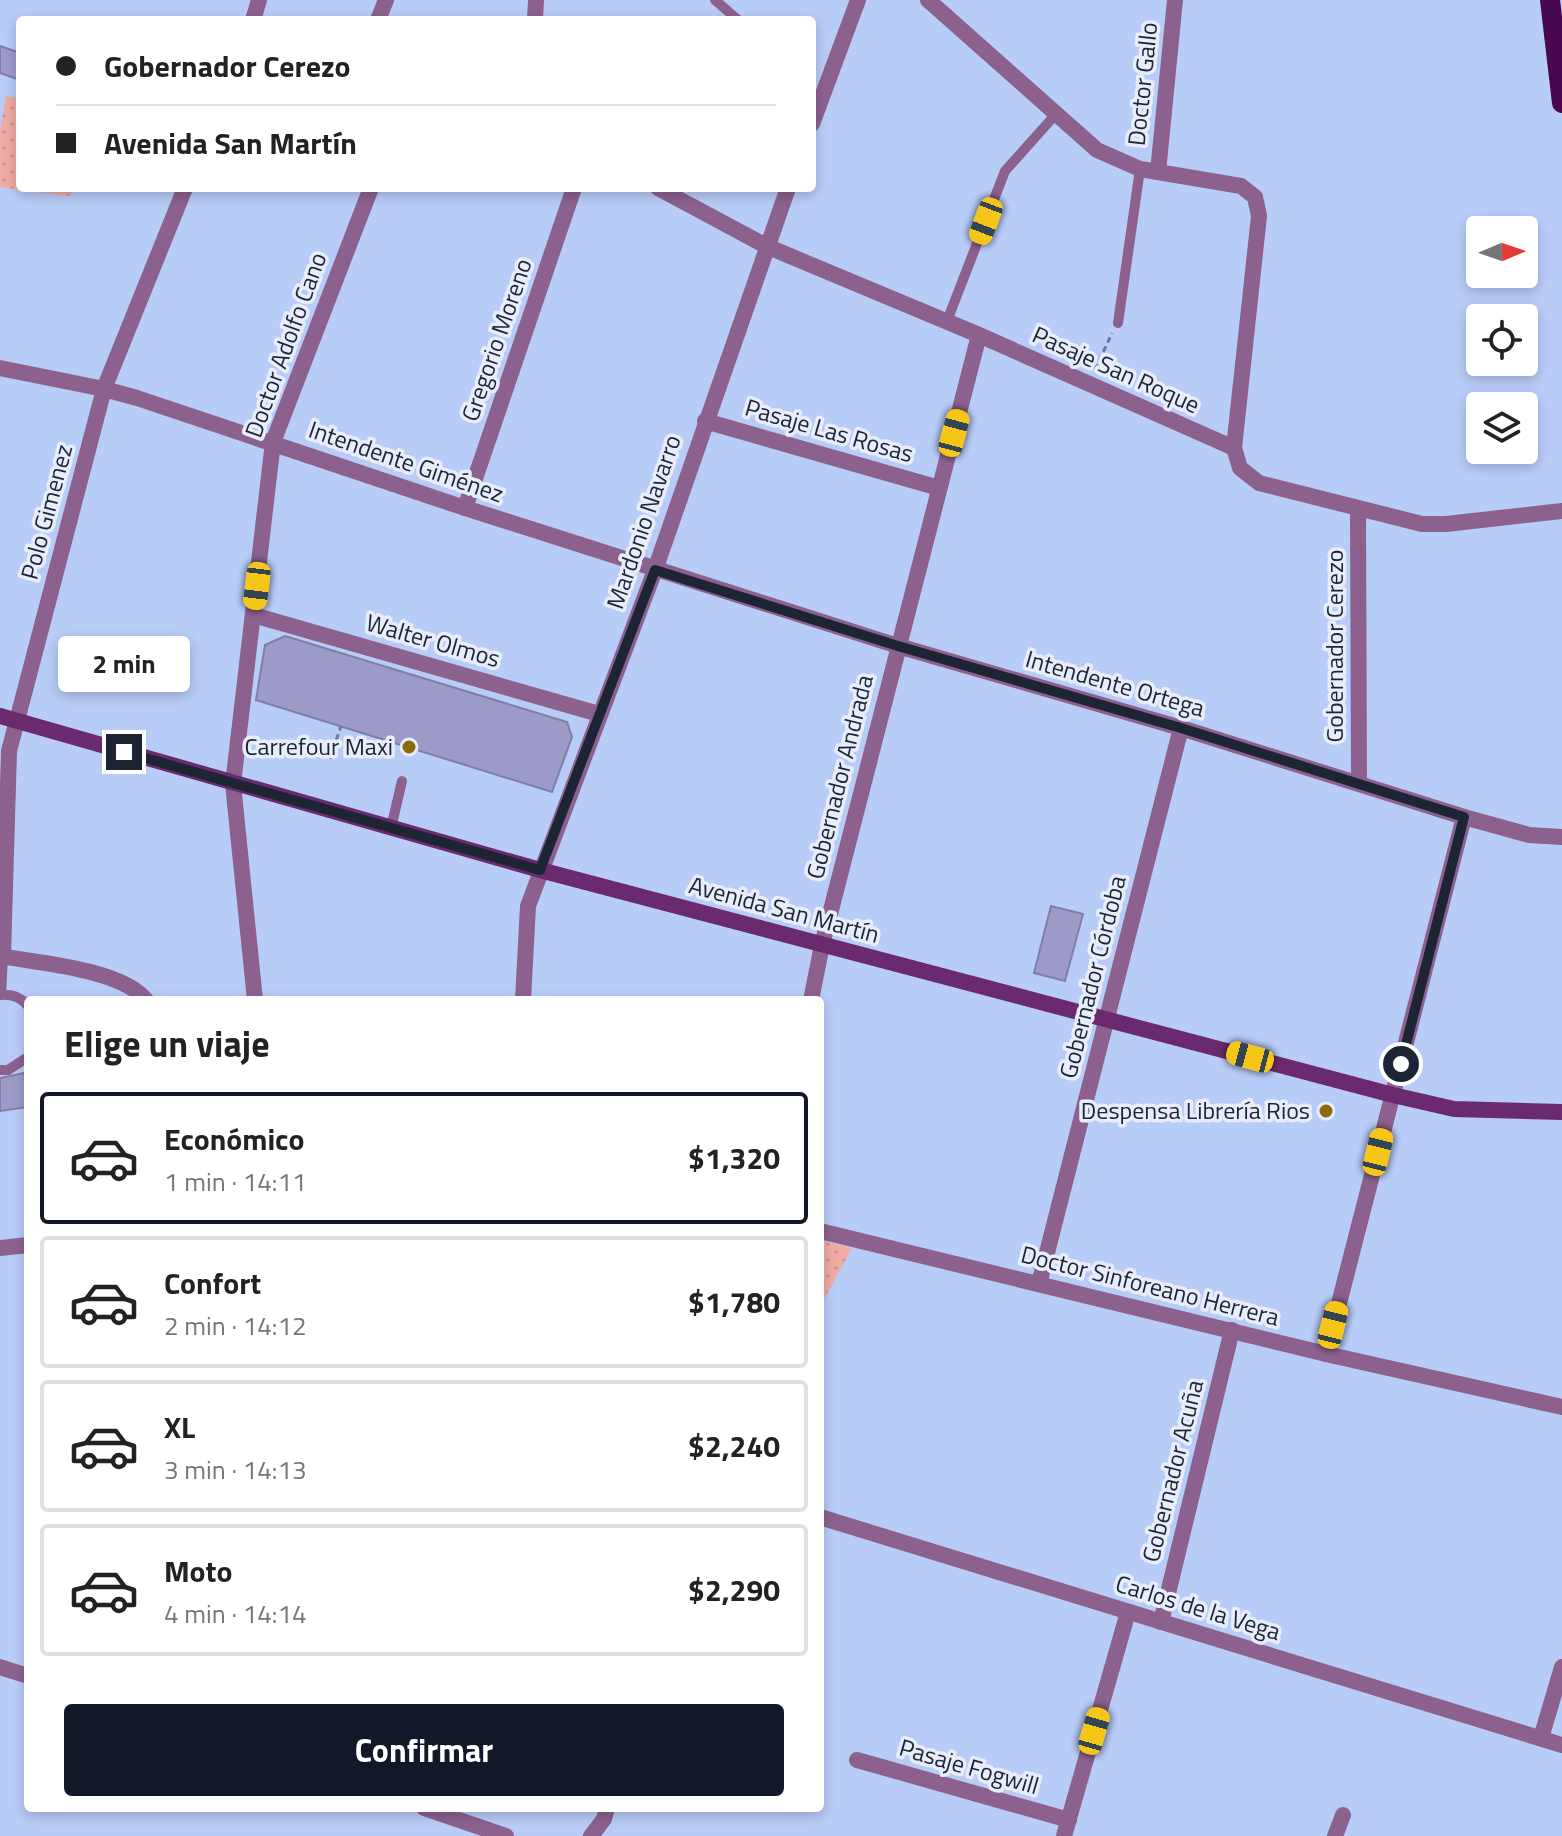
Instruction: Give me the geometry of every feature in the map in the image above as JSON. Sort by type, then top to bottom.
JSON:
[{"type":"main road","points":[[1550,0],[1562,103]]},
{"type":"main road","name":"Avenida San Martín","points":[[8,718],[540,870],[1393,1095],[1454,1109],[1562,1112]]},
{"type":"street","points":[[817,90],[858,0]]},
{"type":"street","points":[[928,0],[1097,150],[1140,169],[1241,186],[1255,197],[1259,216],[1234,448],[1240,468],[1259,483],[1422,524],[1562,511]]},
{"type":"street","name":"Doctor Gallo","points":[[1158,172],[1175,0]]},
{"type":"street","name":"Polo Gimenez","points":[[1,956],[8,718],[104,389],[183,192]]},
{"type":"street","name":"Doctor Adolfo Cano","points":[[255,996],[233,784],[273,442],[369,192]]},
{"type":"street","name":"Gregorio Moreno","points":[[465,508],[573,192]]},
{"type":"street","name":"Pasaje San Roque","points":[[665,192],[766,246],[947,321],[1234,448]]},
{"type":"street","name":"Mardonio Navarro","points":[[523,996],[528,906],[655,570],[786,192]]},
{"type":"street","name":"Gobernador Andrada","points":[[812,996],[822,945],[979,335]]},
{"type":"street","name":"Intendente Giménez","points":[[0,368],[104,389],[655,570]]},
{"type":"street","name":"Pasaje Las Rosas","points":[[705,421],[939,488]]},
{"type":"street","name":"Gobernador Cerezo","points":[[1358,509],[1359,783]]},
{"type":"street","name":"Intendente Ortega","points":[[655,570],[898,646],[1181,728],[1464,817],[1529,835],[1562,837]]},
{"type":"street","name":"Walter Olmos","points":[[253,615],[599,714]]},
{"type":"street","name":"Gobernador Córdoba","points":[[1039,1284],[1181,728]]},
{"type":"street","points":[[1326,1354],[1464,817]]},
{"type":"street","points":[[1,956],[112,977],[138,990],[143,996]]},
{"type":"street","name":"Doctor Sinforeano Herrera","points":[[824,1232],[1326,1354],[1562,1407]]},
{"type":"street","points":[[0,1248],[24,1245]]},
{"type":"street","name":"Gobernador Acuña","points":[[1161,1622],[1232,1330]]},
{"type":"street","name":"Carlos de la Vega","points":[[824,1518],[1562,1745]]},
{"type":"street","points":[[1067,1828],[1128,1612]]},
{"type":"street","points":[[0,1667],[24,1675]]},
{"type":"street","points":[[1541,1738],[1562,1667]]},
{"type":"street","name":"Pasaje Fogwill","points":[[857,1760],[1067,1828]]},
{"type":"street","points":[[436,1812],[506,1836]]},
{"type":"street","points":[[591,1836],[606,1812]]},
{"type":"street","points":[[1335,1836],[1343,1815]]},
{"type":"lane","points":[[715,0],[733,16]]},
{"type":"lane","points":[[947,321],[1005,171],[1056,114]]},
{"type":"lane","points":[[1118,323],[1140,169]]},
{"type":"lane","points":[[391,828],[402,781]]},
{"type":"lane","points":[[1,956],[1,995],[10,994],[24,1001]]},
{"type":"lane","points":[[0,1070],[8,1070],[24,1060]]},
{"type":"path","points":[[1090,384],[1106,342],[1118,323]]},
{"type":"path","points":[[330,759],[341,726]]},
{"type":"shaded area","points":[[6,96],[16,97],[16,189],[0,187],[0,132]]},
{"type":"shaded area","points":[[39,192],[72,192],[70,196]]},
{"type":"shaded area","points":[[824,1241],[852,1248],[824,1300]]},
{"type":"building","points":[[0,46],[16,52],[16,79],[0,73]]},
{"type":"building","points":[[285,636],[567,722],[572,737],[552,792],[256,700],[265,645]]},
{"type":"building","points":[[1051,906],[1083,914],[1065,981],[1034,973]]},
{"type":"building","points":[[24,1073],[24,1108],[0,1111],[0,1078]]},
{"type":"place","name":"Carrefour Maxi","points":[[409,747]]},
{"type":"place","name":"Despensa Librería Rios","points":[[1326,1111]]},
{"type":"route","points":[[124,752],[540,870],[655,570],[898,646],[1181,728],[1464,817],[1401,1064]]}]
